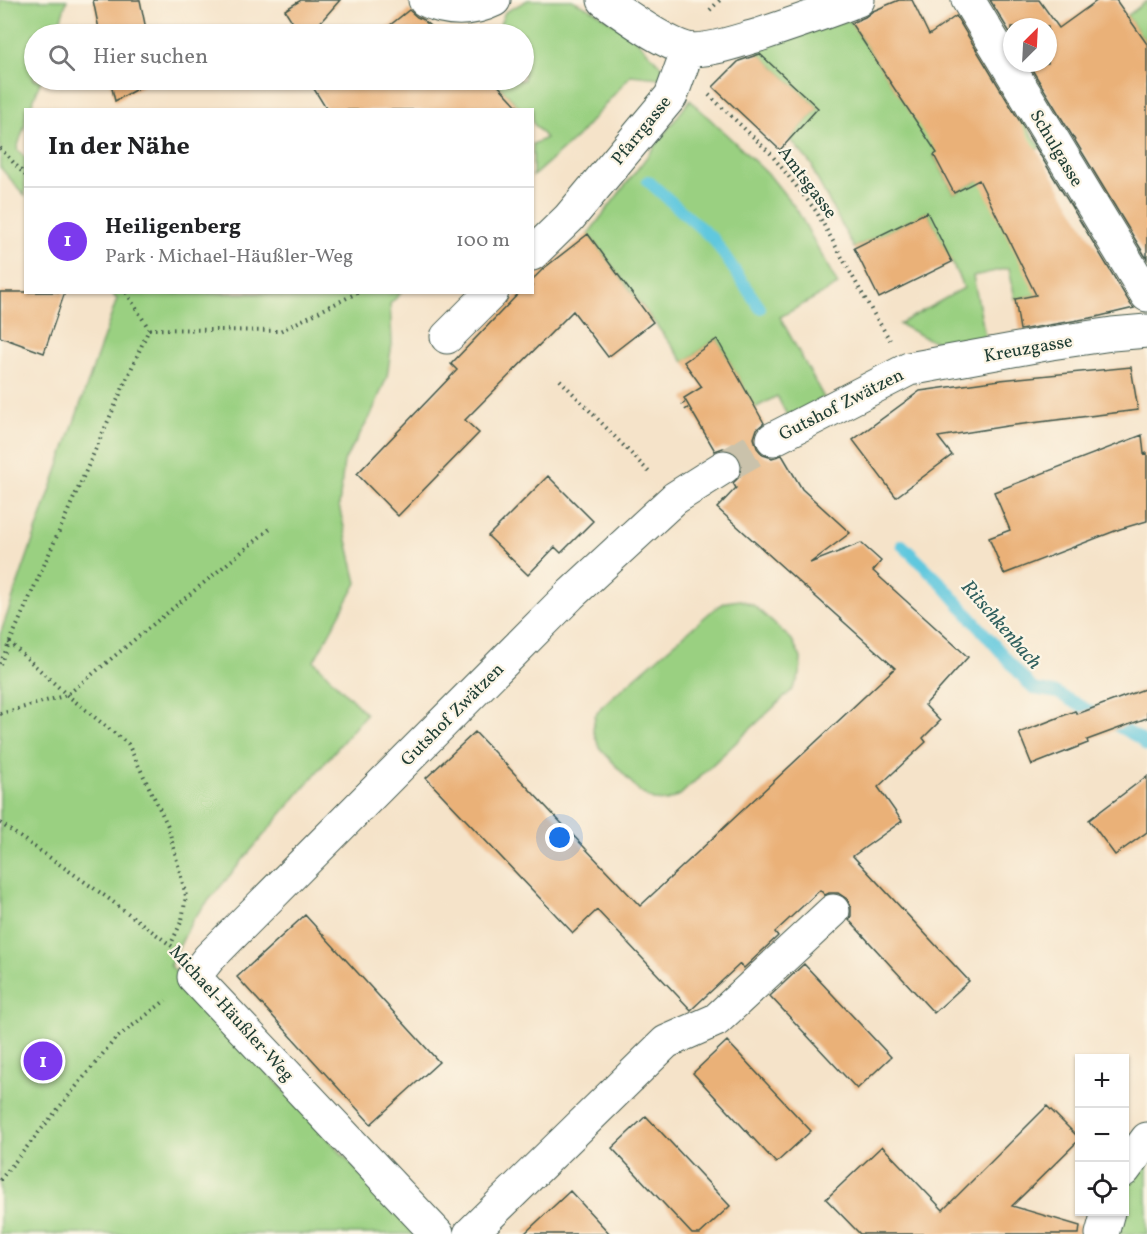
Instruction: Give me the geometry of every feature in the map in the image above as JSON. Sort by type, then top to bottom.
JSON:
[{"type":"street","points":[[425,0],[457,10],[494,0]]},
{"type":"street","points":[[604,0],[661,38],[688,49],[701,50],[733,43],[858,0]]},
{"type":"street","name":"Schulgasse","points":[[968,0],[1147,295]]},
{"type":"street","name":"Pfarrgasse","points":[[534,252],[569,218],[671,96],[688,49]]},
{"type":"street","points":[[447,337],[490,294]]},
{"type":"street","name":"Kreuzgasse","points":[[909,369],[1051,343],[1147,331]]},
{"type":"street","name":"Gutshof Zwätzen","points":[[773,439],[909,369]]},
{"type":"street","name":"Gutshof Zwätzen","points":[[194,977],[209,958],[570,595],[675,498],[724,467]]},
{"type":"street","points":[[470,1234],[666,1042],[716,1020],[833,911]]},
{"type":"street","name":"Michael-Häußler-Weg","points":[[194,977],[437,1234]]},
{"type":"street","points":[[1129,1164],[1147,1139]]},
{"type":"street","points":[[1102,1234],[1106,1216]]},
{"type":"path","name":"Amtsgasse","points":[[707,93],[770,153],[816,211],[872,311]]},
{"type":"path","points":[[0,148],[24,174]]},
{"type":"path","points":[[127,294],[148,328]]},
{"type":"path","points":[[148,328],[280,331],[355,294]]},
{"type":"path","points":[[0,663],[148,328]]},
{"type":"path","points":[[560,380],[639,462]]},
{"type":"path","points":[[683,403],[689,413]]},
{"type":"path","points":[[0,714],[67,694],[272,527]]},
{"type":"path","points":[[9,642],[128,744],[168,826],[186,896],[182,920],[171,944]]},
{"type":"path","name":"Michael-Häußler-Weg","points":[[0,823],[171,944],[194,977]]},
{"type":"path","points":[[0,1180],[115,1039],[194,977]]},
{"type":"green space","points":[[0,0],[67,0],[59,24],[24,24],[24,90],[37,90],[30,108],[24,108],[24,127],[17,149],[24,157],[24,195],[0,167]]},
{"type":"green space","points":[[528,0],[572,0],[595,11],[633,36],[665,70],[660,78],[631,75],[577,137],[534,175],[534,144],[546,138],[534,124],[534,108],[520,108],[503,90],[534,90],[534,24],[500,24],[505,12]]},
{"type":"green space","points":[[1147,1],[1147,44],[1127,16]]},
{"type":"green space","points":[[849,20],[918,123],[989,73],[1041,147],[1025,156],[934,156],[954,193],[997,171],[1043,294],[1015,299],[1009,268],[973,276],[986,341],[962,345],[930,340],[899,324],[964,288],[927,212],[854,248],[815,175],[812,165],[790,139],[818,108],[752,47]]},
{"type":"green space","points":[[690,100],[770,176],[797,210],[838,285],[780,317],[824,398],[788,417],[777,396],[755,408],[717,339],[684,362],[588,234]]},
{"type":"green space","points":[[112,294],[400,294],[390,304],[392,343],[387,377],[370,417],[344,461],[339,506],[357,583],[314,661],[366,714],[193,919],[170,965],[415,1234],[0,1234],[0,635],[117,299]]},
{"type":"green space","points":[[740,600],[753,605],[792,640],[801,658],[800,675],[792,690],[680,795],[667,801],[653,800],[640,792],[599,747],[593,730],[595,716],[602,706],[714,609],[726,602]]},
{"type":"green space","points":[[1147,1152],[1147,1234],[1110,1234],[1116,1216],[1129,1216],[1129,1179]]},
{"type":"building","points":[[93,0],[140,0],[145,24],[98,24]]},
{"type":"building","points":[[301,0],[340,0],[319,24],[294,24],[285,10]]},
{"type":"building","points":[[899,0],[912,0],[929,35],[956,16],[1134,308],[1020,330],[1015,299],[1036,295],[979,180],[954,193],[934,155],[937,153],[851,23]]},
{"type":"building","points":[[990,0],[1039,0],[1052,18],[1003,18],[1003,21]]},
{"type":"building","points":[[1098,0],[1116,0],[1147,44],[1147,259],[1033,72],[1057,72],[1057,25],[1059,28]]},
{"type":"building","points":[[409,10],[428,24],[392,24]]},
{"type":"building","points":[[760,54],[818,108],[780,150],[713,87],[739,61]]},
{"type":"building","points":[[112,90],[135,90],[115,101]]},
{"type":"building","points":[[315,90],[502,90],[519,108],[326,108]]},
{"type":"building","points":[[927,212],[952,262],[879,298],[854,248]]},
{"type":"building","points":[[588,234],[653,322],[608,357],[573,311],[465,420],[479,433],[398,516],[357,474],[457,370],[451,364],[518,294],[534,294],[534,278]]},
{"type":"building","points":[[0,292],[64,294],[44,353],[0,337]]},
{"type":"building","points":[[717,339],[764,423],[757,429],[754,438],[757,448],[763,455],[772,458],[782,455],[802,489],[850,533],[810,563],[861,543],[881,561],[873,571],[968,657],[925,705],[940,721],[923,738],[926,742],[878,787],[902,821],[853,856],[969,981],[934,1013],[849,920],[851,907],[847,899],[838,893],[825,895],[820,890],[775,932],[778,936],[744,968],[740,964],[691,1010],[597,910],[573,933],[426,778],[475,732],[640,906],[895,668],[717,508],[736,488],[733,483],[740,476],[743,466],[739,457],[732,450],[723,448],[715,451],[684,398],[702,387],[684,362]]},
{"type":"building","points":[[1131,367],[1138,410],[938,437],[952,455],[896,497],[853,440],[920,391],[1000,380]]},
{"type":"building","points":[[1142,435],[1144,454],[1147,453],[1147,521],[1120,529],[1004,574],[989,538],[1010,530],[994,492]]},
{"type":"building","points":[[548,476],[593,521],[561,553],[555,547],[528,575],[488,536]]},
{"type":"building","points":[[1147,688],[1147,718],[1087,740],[1088,743],[1032,765],[1019,733],[1075,711],[1077,714]]},
{"type":"building","points":[[1147,776],[1147,832],[1115,855],[1089,820]]},
{"type":"building","points":[[305,915],[439,1062],[371,1124],[237,977]]},
{"type":"building","points":[[804,964],[891,1057],[857,1089],[770,996]]},
{"type":"building","points":[[727,1041],[811,1131],[776,1163],[693,1073]]},
{"type":"building","points":[[1047,1106],[1075,1134],[1075,1144],[1012,1206],[1080,1226],[1079,1234],[860,1234],[826,1199],[882,1146],[943,1210]]},
{"type":"building","points":[[646,1116],[730,1206],[700,1234],[692,1234],[612,1148]]},
{"type":"building","points":[[570,1191],[610,1234],[524,1234]]},
{"type":"waterway","name":"Ritschkenbach","points":[[648,181],[714,240],[760,308]]},
{"type":"waterway","name":"Ritschkenbach","points":[[902,545],[939,581],[1033,689],[1057,693],[1139,738],[1147,746]]},
{"type":"tunnel","points":[[724,467],[773,439]]},
{"type":"place","name":"Heiligenberg","points":[[43,1061]]}]
